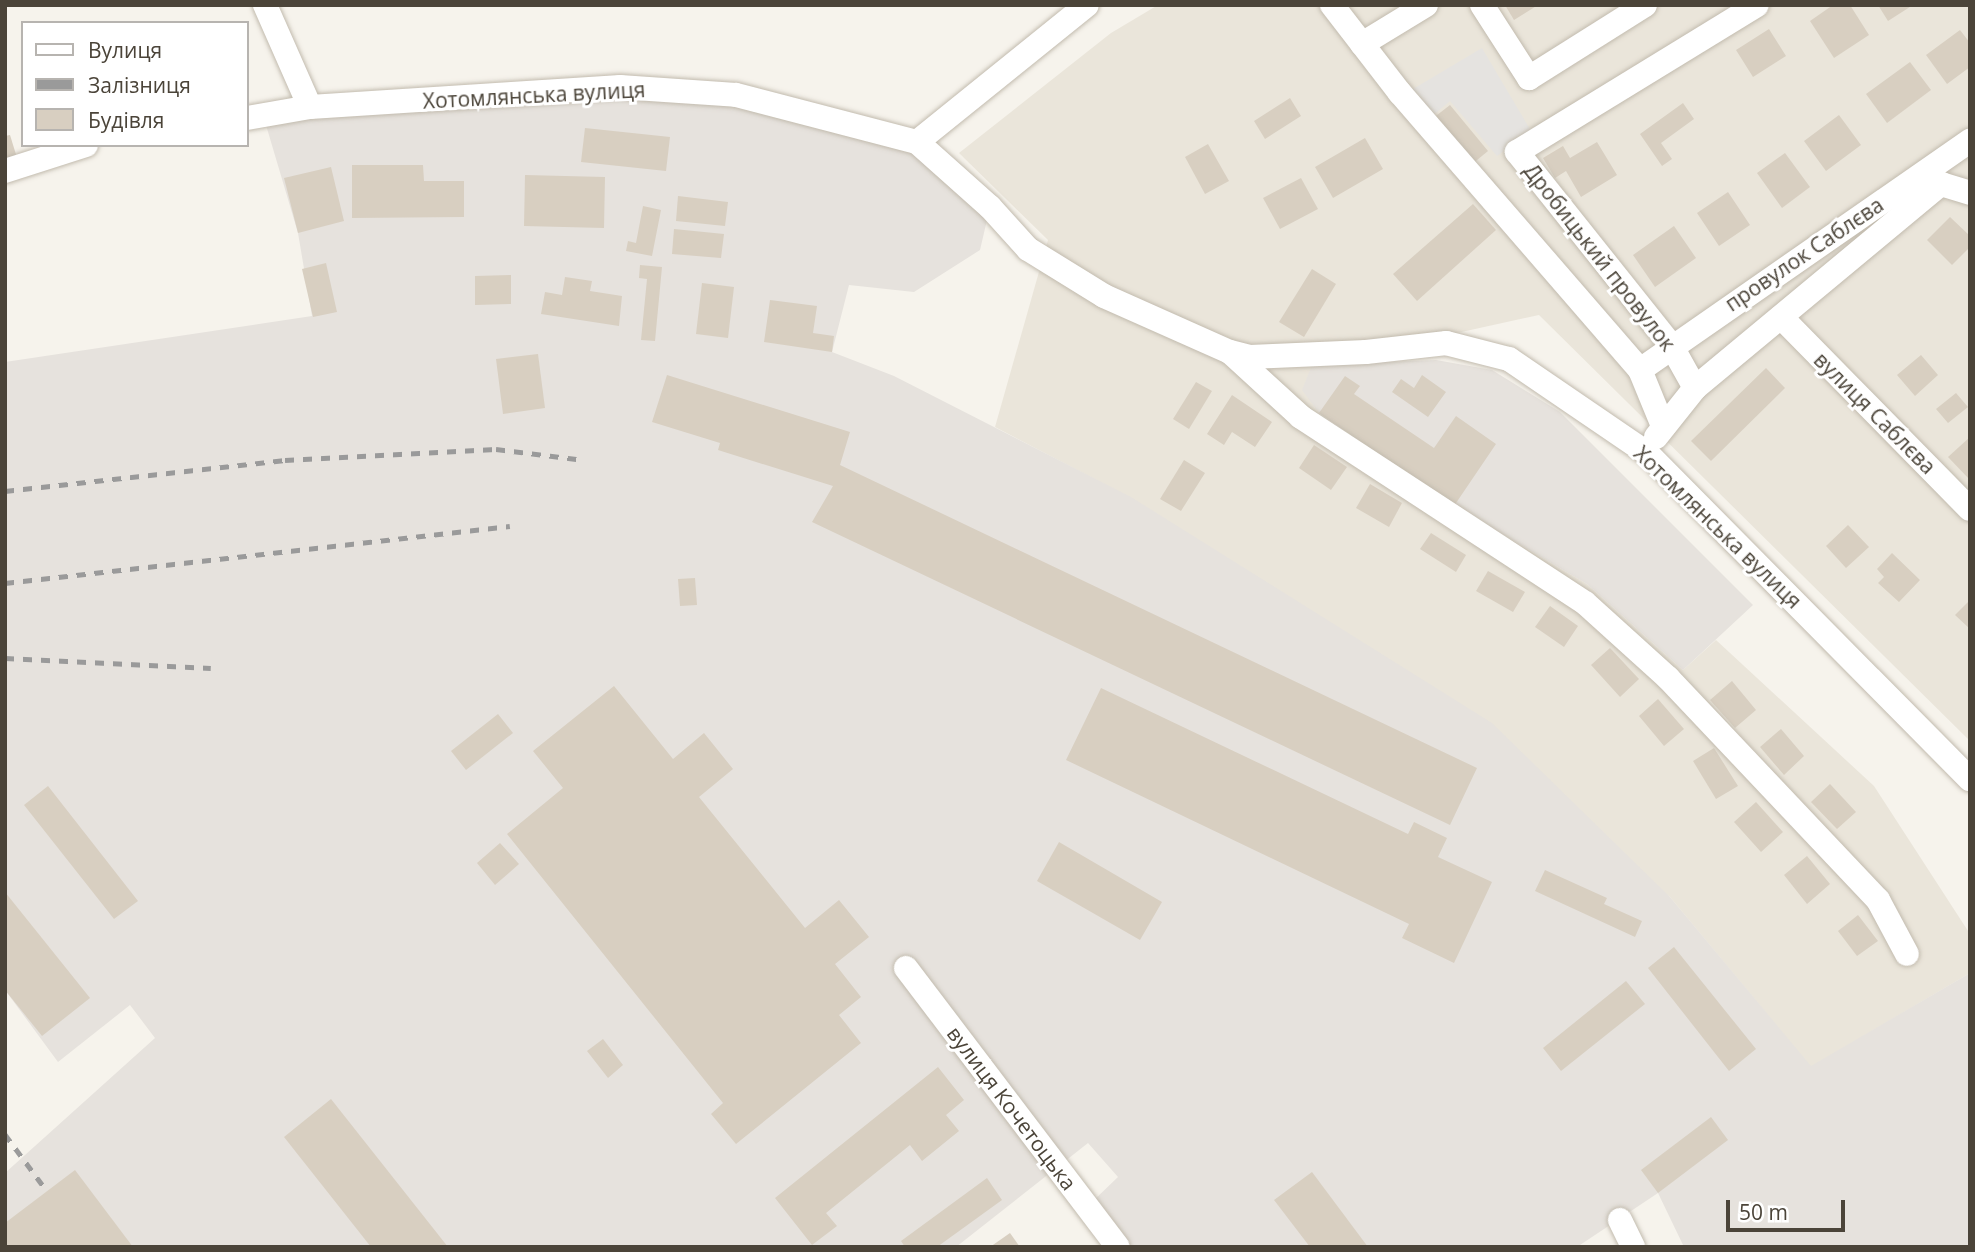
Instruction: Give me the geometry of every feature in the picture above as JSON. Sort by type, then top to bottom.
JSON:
[{"type":"street","points":[[265,5],[310,107]]},
{"type":"street","points":[[917,142],[1087,5]]},
{"type":"street","points":[[1332,5],[1400,93],[1640,370],[1663,426]]},
{"type":"street","points":[[1362,44],[1426,5]]},
{"type":"street","points":[[1482,5],[1529,78],[1645,5]]},
{"type":"street","name":"Дробицький провулок","points":[[1695,388],[1671,345],[1517,152],[1757,5]]},
{"type":"street","name":"Хотомлянська вулиця","points":[[248,118],[310,107],[620,87],[736,95],[917,142],[990,207],[1028,249],[1104,296],[1230,352],[1250,357],[1354,353],[1446,343],[1508,359],[1647,453],[1970,779]]},
{"type":"street","name":"провулок Саблєва","points":[[1640,370],[1671,345],[1970,141]]},
{"type":"street","points":[[5,171],[80,147]]},
{"type":"street","points":[[1647,453],[1663,426],[1695,388],[1941,184],[1970,193]]},
{"type":"street","name":"вулиця Саблєва","points":[[1781,317],[1970,509]]},
{"type":"street","points":[[1230,352],[1301,417],[1584,603],[1668,678],[1878,900],[1907,954]]},
{"type":"street","name":"вулиця Кочетоцька","points":[[906,968],[1118,1247]]},
{"type":"street","points":[[1619,1220],[1633,1247]]},
{"type":"shaded area","points":[[1158,5],[1970,5],[1970,741],[1539,315],[1312,365],[1454,506],[1587,584],[1683,670],[1716,640],[1874,786],[1970,934],[1970,973],[1811,1067],[1670,897],[1131,498],[995,427],[1048,240],[959,153],[1111,33]]},
{"type":"shaded area","points":[[1482,48],[1531,131],[1497,156],[1450,101],[1430,118],[1408,92]]},
{"type":"shaded area","points":[[736,95],[917,142],[990,207],[980,250],[914,292],[849,285],[832,352],[894,376],[1131,497],[1492,723],[1670,897],[1811,1066],[1970,973],[1970,1247],[1684,1247],[1658,1193],[1577,1247],[1129,1247],[1092,1202],[1118,1177],[1088,1143],[956,1247],[5,1247],[5,1173],[155,1038],[130,1005],[58,1062],[5,990],[5,362],[312,316],[298,233],[263,115],[310,107]]},
{"type":"shaded area","points":[[1436,360],[1492,370],[1560,412],[1753,605],[1683,670],[1587,584],[1454,506],[1319,413],[1302,390],[1312,365]]},
{"type":"building","points":[[1505,5],[1538,5],[1514,20]]},
{"type":"building","points":[[1833,5],[1850,5],[1869,35],[1834,58],[1810,21]]},
{"type":"building","points":[[1878,5],[1913,5],[1888,21]]},
{"type":"building","points":[[1769,29],[1786,56],[1753,77],[1736,50]]},
{"type":"building","points":[[1960,30],[1970,43],[1970,67],[1947,84],[1926,55]]},
{"type":"building","points":[[1910,62],[1931,90],[1887,123],[1866,94]]},
{"type":"building","points":[[1290,98],[1301,116],[1265,139],[1254,121]]},
{"type":"building","points":[[1683,103],[1694,119],[1661,143],[1672,159],[1662,166],[1640,134]]},
{"type":"building","points":[[1450,105],[1488,151],[1471,165],[1432,119]]},
{"type":"building","points":[[1839,115],[1861,145],[1826,171],[1804,141]]},
{"type":"building","points":[[585,128],[670,137],[666,171],[581,162]]},
{"type":"building","points":[[10,135],[18,161],[5,165],[5,136]]},
{"type":"building","points":[[1365,138],[1383,169],[1333,198],[1315,167]]},
{"type":"building","points":[[1597,142],[1617,175],[1581,197],[1566,171],[1555,178],[1543,158],[1563,146],[1570,158]]},
{"type":"building","points":[[1208,144],[1229,181],[1205,194],[1185,157]]},
{"type":"building","points":[[1785,153],[1810,187],[1782,208],[1757,173]]},
{"type":"building","points":[[352,165],[423,165],[424,181],[464,181],[464,217],[352,218]]},
{"type":"building","points":[[331,167],[344,221],[298,233],[284,178]]},
{"type":"building","points":[[525,175],[605,177],[604,228],[524,226]]},
{"type":"building","points":[[1301,178],[1318,209],[1280,229],[1263,198]]},
{"type":"building","points":[[1728,192],[1750,225],[1719,246],[1697,213]]},
{"type":"building","points":[[678,196],[728,202],[725,226],[676,221]]},
{"type":"building","points":[[1473,204],[1496,230],[1417,301],[1393,274]]},
{"type":"building","points":[[643,206],[661,210],[652,256],[626,251],[628,241],[636,243]]},
{"type":"building","points":[[1950,217],[1970,236],[1970,247],[1952,265],[1927,240]]},
{"type":"building","points":[[1674,226],[1696,258],[1655,287],[1633,255]]},
{"type":"building","points":[[674,229],[724,234],[721,258],[672,254]]},
{"type":"building","points":[[326,263],[337,312],[313,317],[302,269]]},
{"type":"building","points":[[640,265],[662,267],[655,341],[641,340],[647,279],[639,278]]},
{"type":"building","points":[[1312,269],[1336,284],[1304,337],[1279,322]]},
{"type":"building","points":[[511,275],[511,304],[475,305],[475,276]]},
{"type":"building","points":[[565,277],[592,281],[590,291],[622,296],[619,326],[541,314],[545,292],[562,295]]},
{"type":"building","points":[[702,283],[734,287],[728,338],[696,334]]},
{"type":"building","points":[[770,300],[817,306],[813,333],[834,336],[832,352],[764,342]]},
{"type":"building","points":[[538,354],[545,408],[503,414],[496,359]]},
{"type":"building","points":[[1921,355],[1938,375],[1915,396],[1897,375]]},
{"type":"building","points":[[1766,368],[1785,388],[1711,461],[1691,441]]},
{"type":"building","points":[[667,375],[850,432],[840,465],[1477,768],[1450,825],[812,522],[833,486],[718,450],[720,443],[652,422]]},
{"type":"building","points":[[1422,375],[1446,392],[1428,417],[1392,392],[1401,379],[1414,388]]},
{"type":"building","points":[[1345,376],[1360,386],[1354,394],[1434,448],[1456,416],[1496,444],[1454,506],[1319,413]]},
{"type":"building","points":[[1196,382],[1212,391],[1189,429],[1173,419]]},
{"type":"building","points":[[1956,393],[1968,407],[1948,423],[1936,409]]},
{"type":"building","points":[[1232,395],[1272,422],[1255,447],[1232,432],[1224,445],[1207,434]]},
{"type":"building","points":[[1970,437],[1970,480],[1948,457]]},
{"type":"building","points":[[1314,445],[1347,467],[1331,490],[1299,468]]},
{"type":"building","points":[[1184,460],[1205,473],[1181,511],[1160,499]]},
{"type":"building","points":[[1370,484],[1402,503],[1389,527],[1356,508]]},
{"type":"building","points":[[1848,525],[1869,547],[1846,568],[1826,546]]},
{"type":"building","points":[[1431,533],[1466,555],[1456,572],[1420,549]]},
{"type":"building","points":[[1892,553],[1920,580],[1899,602],[1878,583],[1884,577],[1877,569]]},
{"type":"building","points":[[1488,571],[1525,592],[1513,612],[1476,591]]},
{"type":"building","points":[[695,578],[697,605],[680,606],[678,579]]},
{"type":"building","points":[[1970,600],[1970,629],[1955,615]]},
{"type":"building","points":[[1550,606],[1578,626],[1564,647],[1535,627]]},
{"type":"building","points":[[1610,648],[1639,679],[1620,697],[1591,665]]},
{"type":"building","points":[[1732,681],[1756,710],[1735,728],[1710,700]]},
{"type":"building","points":[[614,686],[673,759],[704,733],[733,769],[699,797],[805,928],[839,900],[869,937],[835,964],[861,997],[839,1015],[861,1043],[736,1144],[711,1114],[723,1103],[507,834],[563,788],[533,751]]},
{"type":"building","points":[[1101,688],[1408,834],[1414,822],[1447,838],[1438,857],[1492,882],[1454,963],[1402,938],[1409,924],[1066,760]]},
{"type":"building","points":[[1658,699],[1684,729],[1664,746],[1639,716]]},
{"type":"building","points":[[498,714],[513,733],[466,770],[451,751]]},
{"type":"building","points":[[1781,729],[1804,756],[1784,775],[1760,747]]},
{"type":"building","points":[[1714,748],[1738,786],[1716,799],[1693,761]]},
{"type":"building","points":[[1830,784],[1856,812],[1837,829],[1811,802]]},
{"type":"building","points":[[48,786],[138,901],[114,919],[24,805]]},
{"type":"building","points":[[1756,802],[1783,832],[1761,852],[1734,822]]},
{"type":"building","points":[[1059,842],[1162,902],[1140,940],[1037,881]]},
{"type":"building","points":[[500,843],[519,864],[495,885],[477,863]]},
{"type":"building","points":[[1807,856],[1830,884],[1807,904],[1784,875]]},
{"type":"building","points":[[1545,870],[1607,898],[1604,904],[1642,921],[1635,937],[1535,891]]},
{"type":"building","points":[[5,892],[90,998],[42,1036],[5,990]]},
{"type":"building","points":[[1858,915],[1878,941],[1857,956],[1838,931]]},
{"type":"building","points":[[1674,947],[1756,1049],[1729,1071],[1648,968]]},
{"type":"building","points":[[1626,981],[1645,1004],[1561,1071],[1543,1048]]},
{"type":"building","points":[[603,1039],[623,1065],[608,1078],[587,1051]]},
{"type":"building","points":[[938,1067],[964,1100],[946,1115],[959,1131],[922,1161],[910,1145],[826,1213],[837,1226],[812,1245],[775,1198]]},
{"type":"building","points":[[331,1099],[448,1247],[371,1247],[284,1137]]},
{"type":"building","points":[[1711,1117],[1728,1140],[1658,1193],[1641,1170]]},
{"type":"building","points":[[75,1170],[133,1247],[5,1247],[5,1223]]},
{"type":"building","points":[[1312,1172],[1368,1247],[1310,1247],[1274,1200]]},
{"type":"building","points":[[987,1178],[1002,1200],[937,1247],[905,1247],[901,1241]]},
{"type":"building","points":[[1010,1233],[1020,1247],[990,1247]]},
{"type":"railway","points":[[5,491],[285,460],[496,449],[576,459]]},
{"type":"railway","points":[[5,583],[510,526]]},
{"type":"railway","points":[[5,658],[211,668]]},
{"type":"railway","points":[[5,1134],[47,1191]]}]
